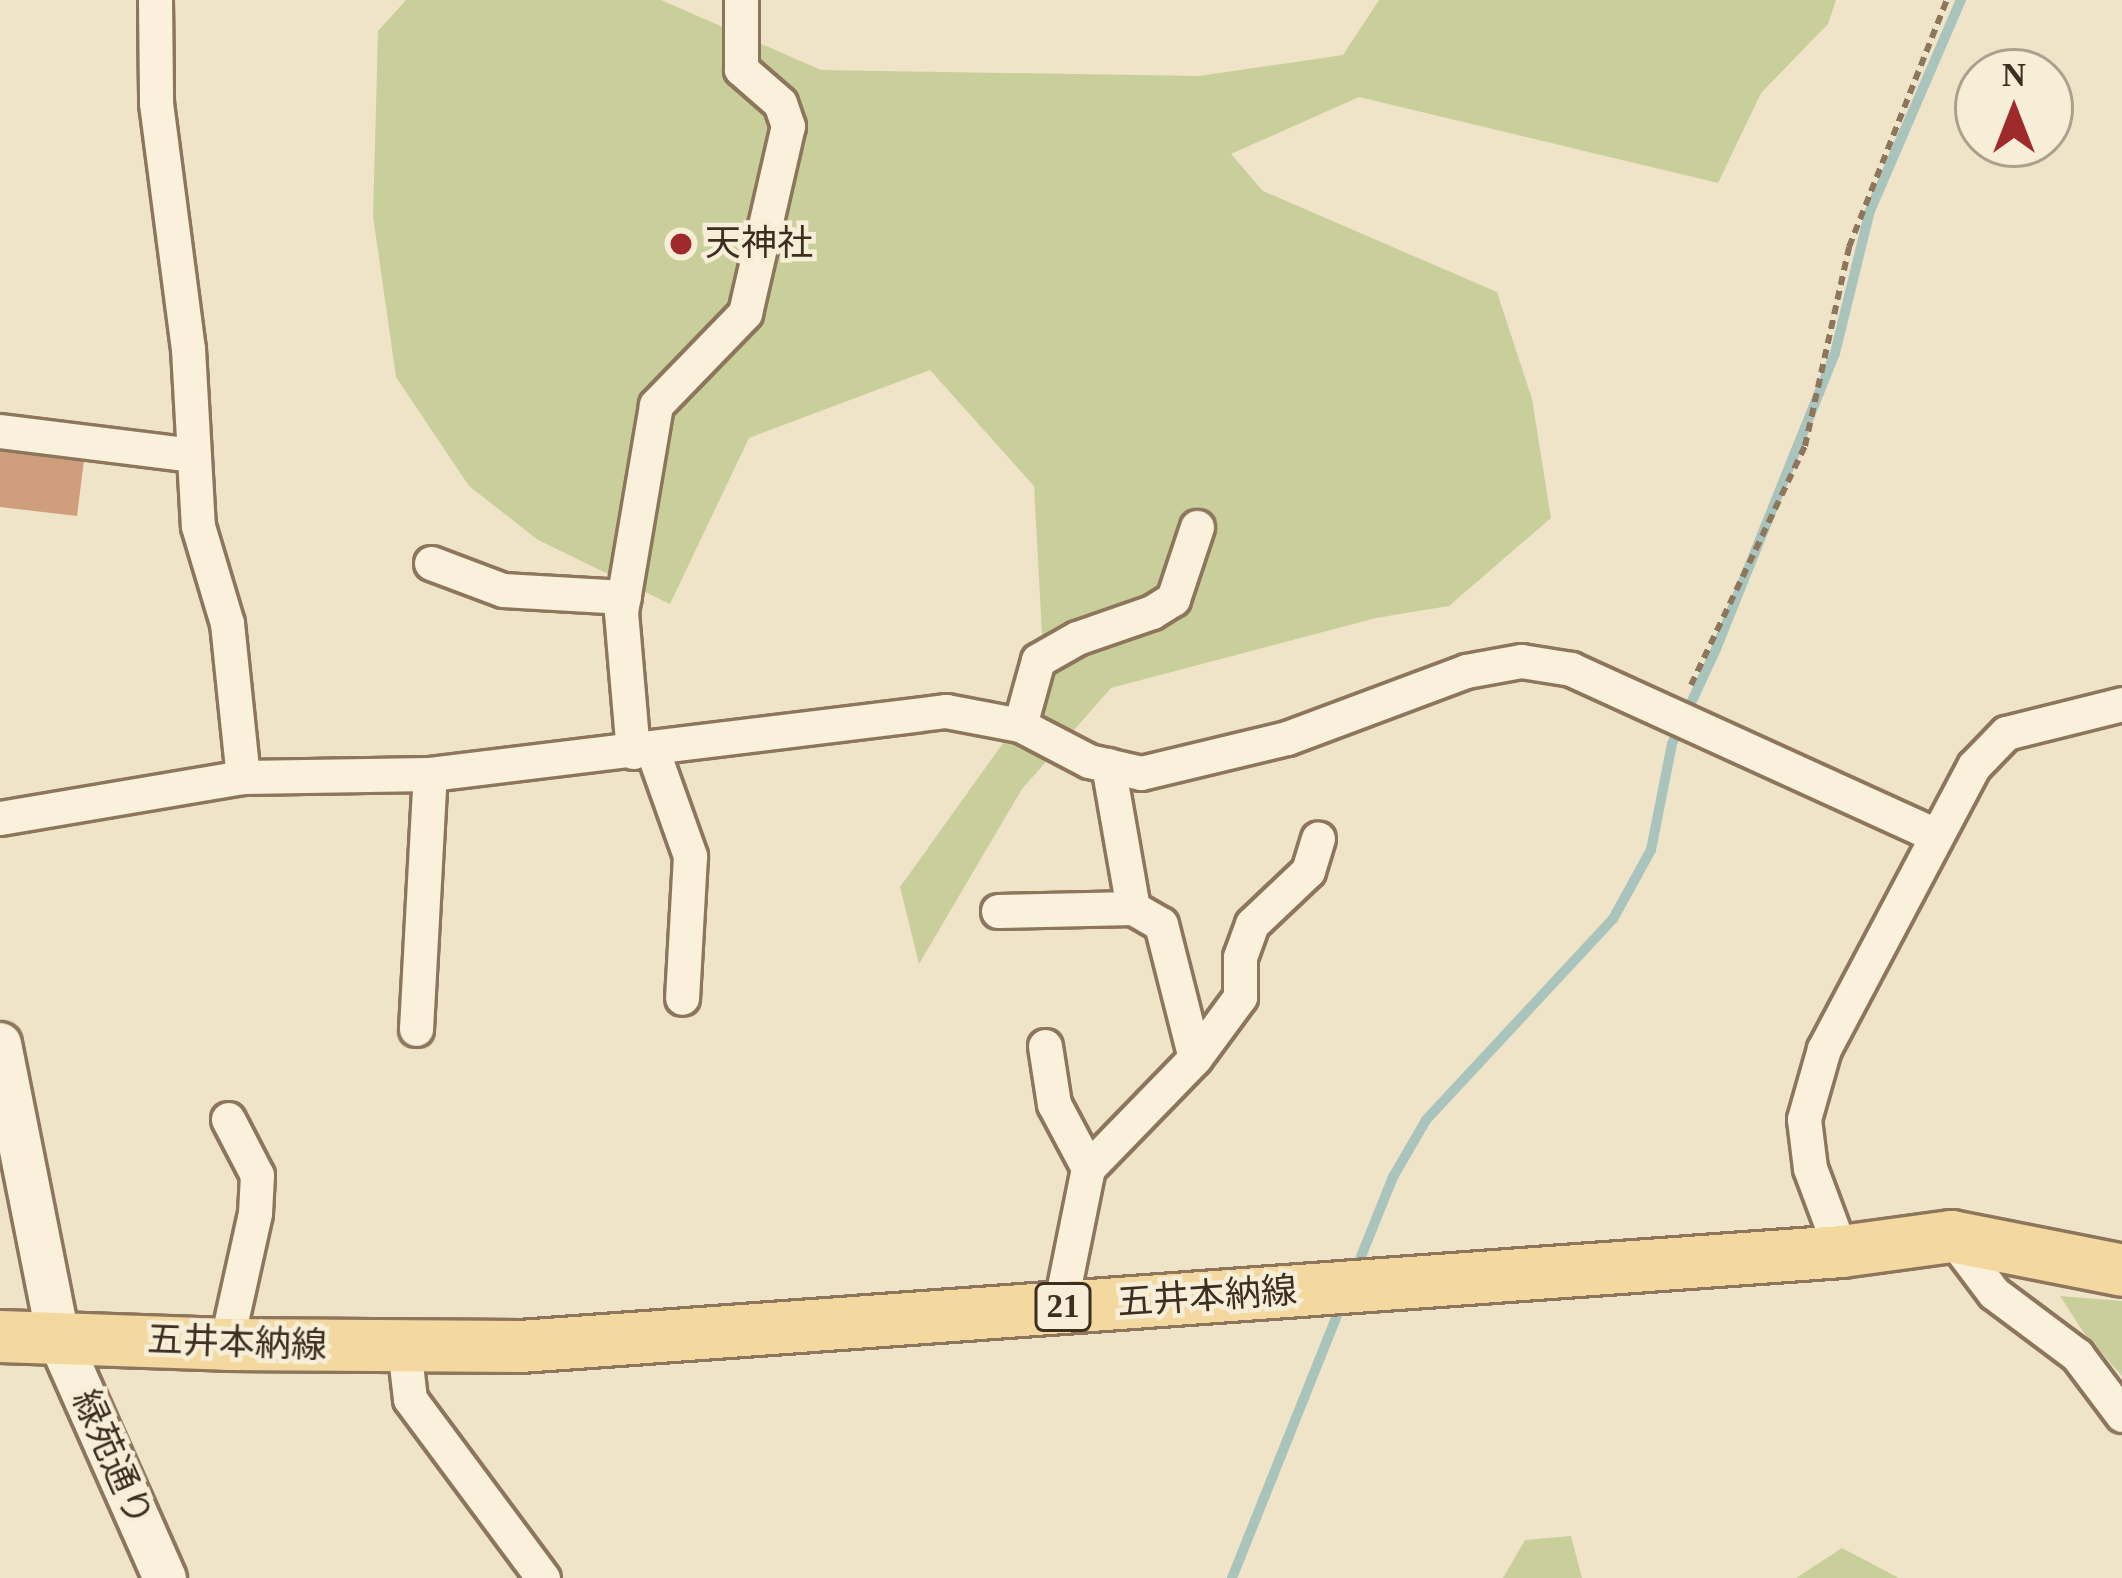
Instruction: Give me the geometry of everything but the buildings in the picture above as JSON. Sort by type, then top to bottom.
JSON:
[{"type":"main road","name":"五井本納線","points":[[0,1336],[226,1344],[520,1346],[1841,1251],[1951,1236],[2122,1270]]},
{"type":"street","points":[[155,0],[156,103],[188,349],[198,526],[227,623],[243,777]]},
{"type":"street","points":[[682,998],[690,856],[643,750],[624,597],[656,405],[745,313],[788,126],[780,103],[741,69],[741,0]]},
{"type":"street","points":[[0,430],[194,455]]},
{"type":"street","points":[[1020,725],[1038,660],[1077,638],[1152,612],[1172,599],[1197,526]]},
{"type":"street","points":[[430,563],[503,590],[624,597]]},
{"type":"street","points":[[0,818],[243,777],[430,774],[946,711],[1020,725],[1108,765],[1141,773],[1287,738],[1466,671],[1521,661],[1571,669],[1936,835]]},
{"type":"street","points":[[1841,1251],[1810,1168],[1804,1119],[1824,1048],[1974,766],[2006,734],[2122,704]]},
{"type":"street","points":[[1108,765],[1133,908]]},
{"type":"street","points":[[416,1029],[430,774]]},
{"type":"street","points":[[1060,1307],[1088,1168],[1195,1058],[1240,998],[1240,957],[1252,923],[1308,871],[1318,838]]},
{"type":"street","points":[[998,911],[1133,908],[1161,924],[1195,1058]]},
{"type":"street","name":"緑苑通り","points":[[0,1044],[58,1337],[165,1578]]},
{"type":"street","points":[[1045,1046],[1054,1104],[1088,1168]]},
{"type":"street","points":[[226,1344],[255,1213],[256,1175],[228,1119]]},
{"type":"street","points":[[1951,1236],[1994,1293],[2077,1354],[2122,1414]]},
{"type":"street","points":[[404,1347],[410,1399],[543,1578]]},
{"type":"path","points":[[1661,711],[1682,702],[1805,446],[1849,247],[1947,0]]},
{"type":"green space","points":[[406,0],[661,0],[821,70],[1199,76],[1343,55],[1379,0],[1836,0],[1828,24],[1761,93],[1718,183],[1359,97],[1231,154],[1263,191],[1497,292],[1532,399],[1551,518],[1449,606],[1376,618],[1111,688],[1022,789],[919,964],[900,887],[1026,711],[1043,652],[1034,486],[930,370],[749,438],[670,604],[538,540],[469,486],[396,377],[373,216],[378,31]]},
{"type":"green space","points":[[2060,1296],[2122,1301],[2122,1376],[2084,1333]]},
{"type":"green space","points":[[1571,1536],[1582,1578],[1503,1578],[1525,1540]]},
{"type":"green space","points":[[1842,1548],[1899,1578],[1796,1578]]},
{"type":"waterway","points":[[1356,1269],[1393,1177],[1426,1120],[1613,919],[1651,850],[1672,744],[1716,649],[1835,353],[1870,211],[1961,0]]},
{"type":"waterway","points":[[1232,1578],[1342,1303]]},
{"type":"place","name":"天神社","points":[[681,244]]}]
